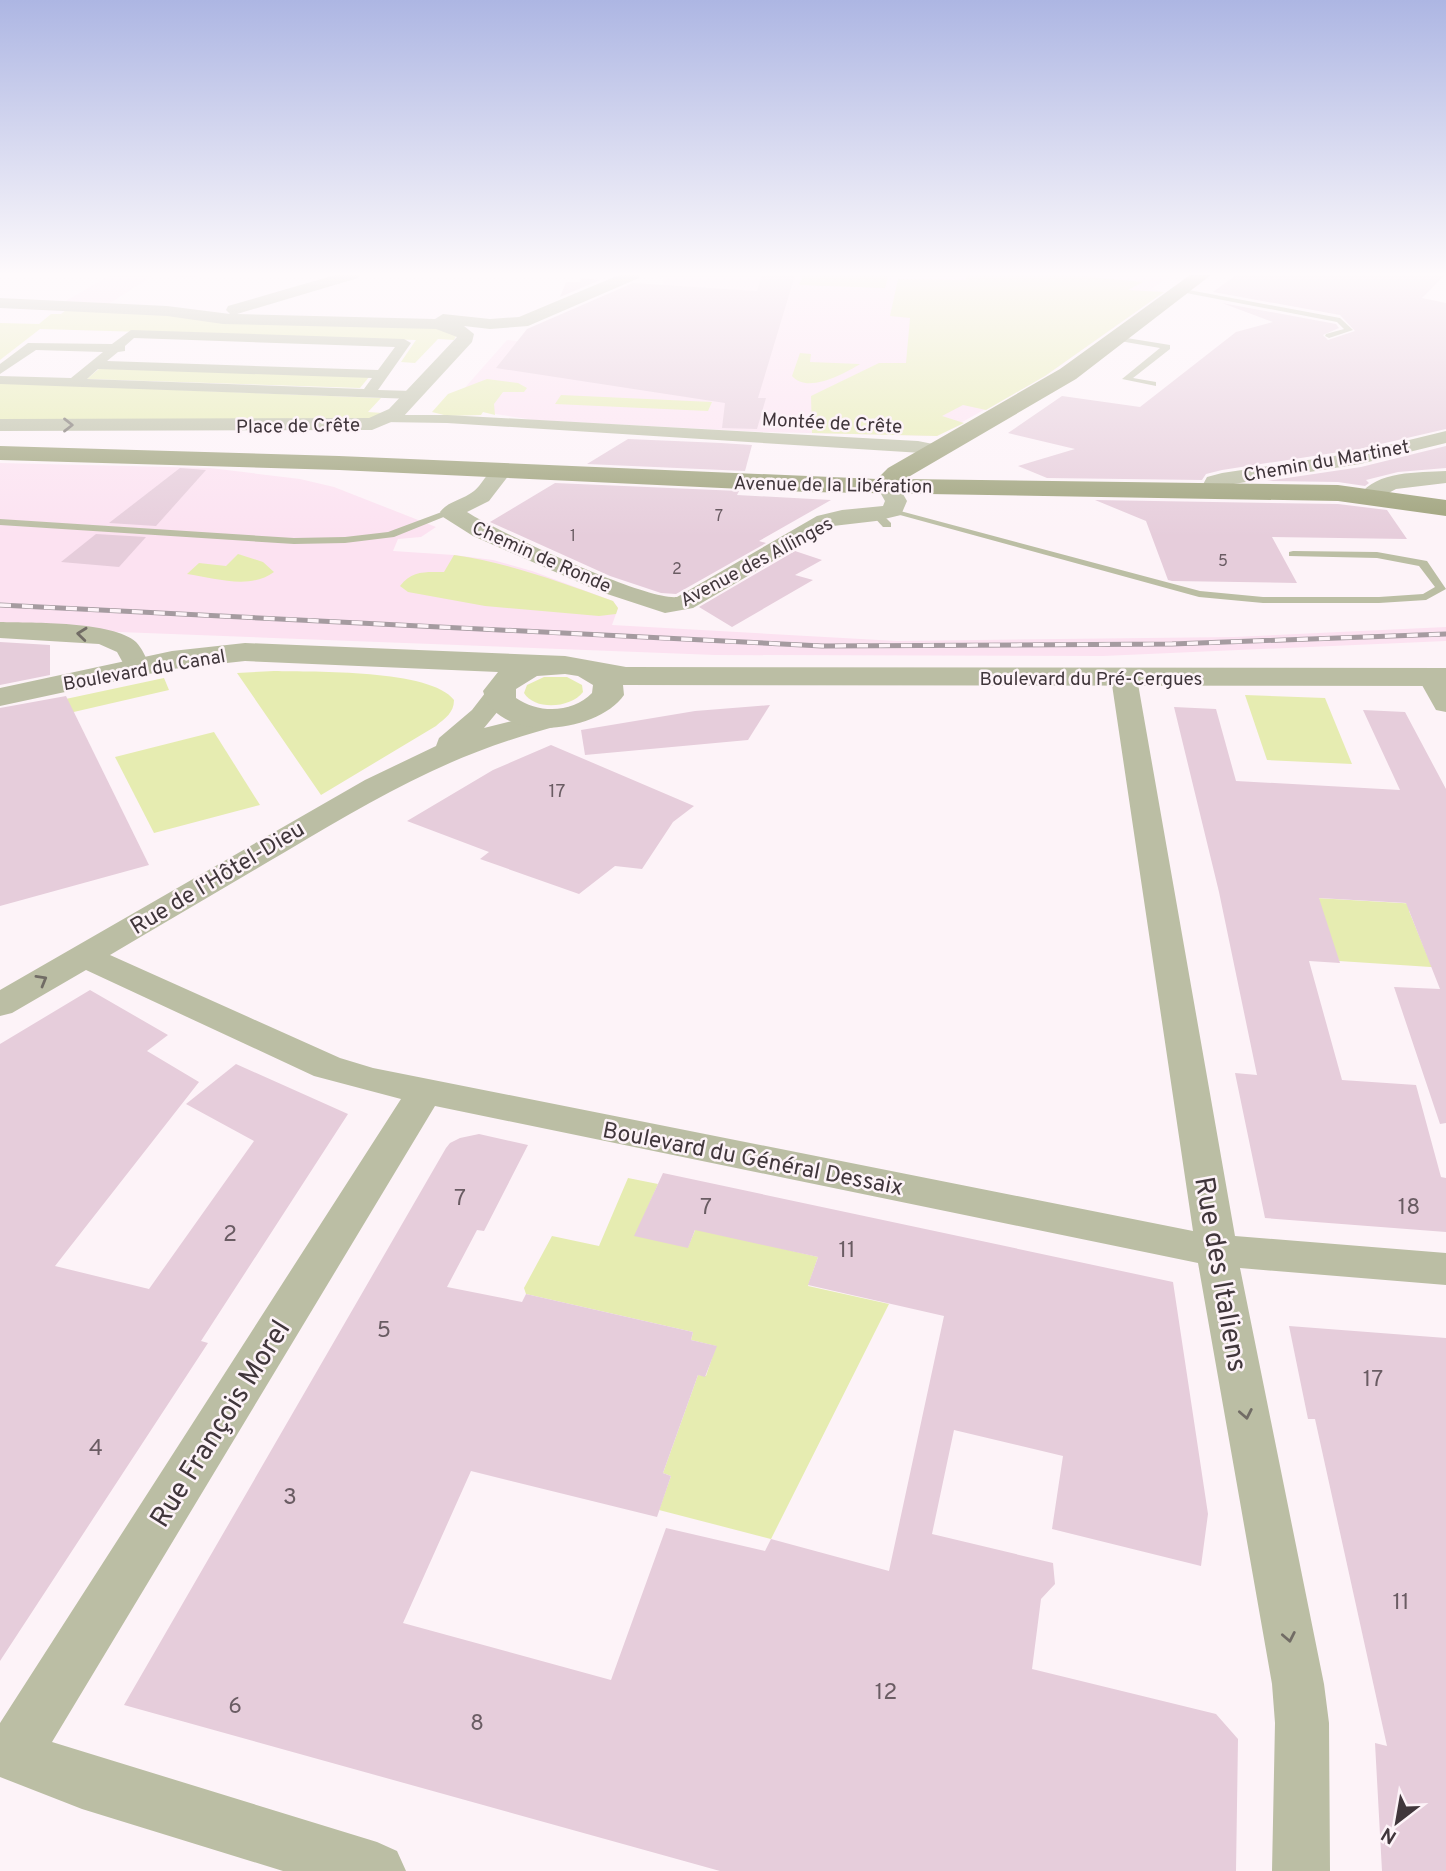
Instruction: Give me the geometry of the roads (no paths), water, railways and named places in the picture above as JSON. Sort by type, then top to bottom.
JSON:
[{"type":"main road","points":[[886,509],[892,476],[1051,384],[1082,362]]},
{"type":"main road","points":[[935,451],[932,459],[936,466],[950,475],[972,482],[1008,487]]},
{"type":"main road","name":"Avenue de la Libération","points":[[0,453],[218,458],[782,485],[886,509],[1008,487],[1370,495],[1446,508]]},
{"type":"street","points":[[75,382],[98,362]]},
{"type":"street","points":[[368,393],[390,362]]},
{"type":"street","name":"Place de Crête","points":[[0,425],[353,426],[388,419],[444,362]]},
{"type":"street","points":[[95,365],[382,374]]},
{"type":"street","points":[[0,380],[413,395]]},
{"type":"street","name":"Montée de Crête","points":[[388,419],[474,420],[918,446],[935,451]]},
{"type":"street","name":"Chemin du Martinet","points":[[1211,490],[1215,482],[1222,479],[1360,458],[1446,438]]},
{"type":"street","name":"Chemin de Ronde","points":[[502,471],[481,496],[451,512],[481,531],[560,567],[659,605]]},
{"type":"street","points":[[1370,495],[1371,490],[1378,486],[1446,477]]},
{"type":"street","name":"Avenue des Allinges","points":[[659,605],[684,603],[832,517],[886,509]]},
{"type":"street","points":[[0,630],[77,633],[104,638],[126,647],[137,666]]},
{"type":"street","name":"Boulevard du Canal","points":[[0,697],[137,666],[197,656],[253,652],[541,666]]},
{"type":"street","name":"Boulevard du Canal","points":[[415,659],[484,678],[499,692]]},
{"type":"street","name":"Rue de l'Hôtel-Dieu","points":[[438,754],[482,716],[512,675],[541,666],[571,665],[597,673]]},
{"type":"street","points":[[596,707],[605,699],[609,687],[597,673]]},
{"type":"street","name":"Boulevard du Pré-Cergues","points":[[597,673],[626,676],[736,677],[1438,677]]},
{"type":"street","name":"Boulevard du Pré-Cergues","points":[[596,707],[646,693],[736,677]]},
{"type":"street","points":[[1438,677],[1446,704]]},
{"type":"street","name":"Rue des Italiens","points":[[1124,678],[1216,1250],[1298,1684],[1302,1723],[1301,1871]]},
{"type":"street","name":"Rue de l'Hôtel-Dieu","points":[[499,692],[506,706],[517,712],[556,718]]},
{"type":"street","name":"Rue de l'Hôtel-Dieu","points":[[0,1005],[300,828],[438,754],[519,727],[582,713],[596,707]]},
{"type":"street","name":"Boulevard du Général Dessaix","points":[[84,956],[327,1067],[424,1091],[1216,1250],[1446,1269]]},
{"type":"street","name":"Rue François Morel","points":[[7,1753],[424,1091]]},
{"type":"street","points":[[7,1753],[82,1781],[377,1871]]},
{"type":"lane","points":[[1147,362],[1126,379],[1153,384]]},
{"type":"lane","points":[[886,509],[980,536],[1013,541],[1199,594],[1262,600],[1379,600],[1426,597],[1441,587],[1423,564],[1377,555],[1293,554]]},
{"type":"lane","points":[[0,523],[294,541],[345,540],[390,535],[451,512]]},
{"type":"railway","points":[[0,605],[822,646],[1172,644],[1446,634]]}]
